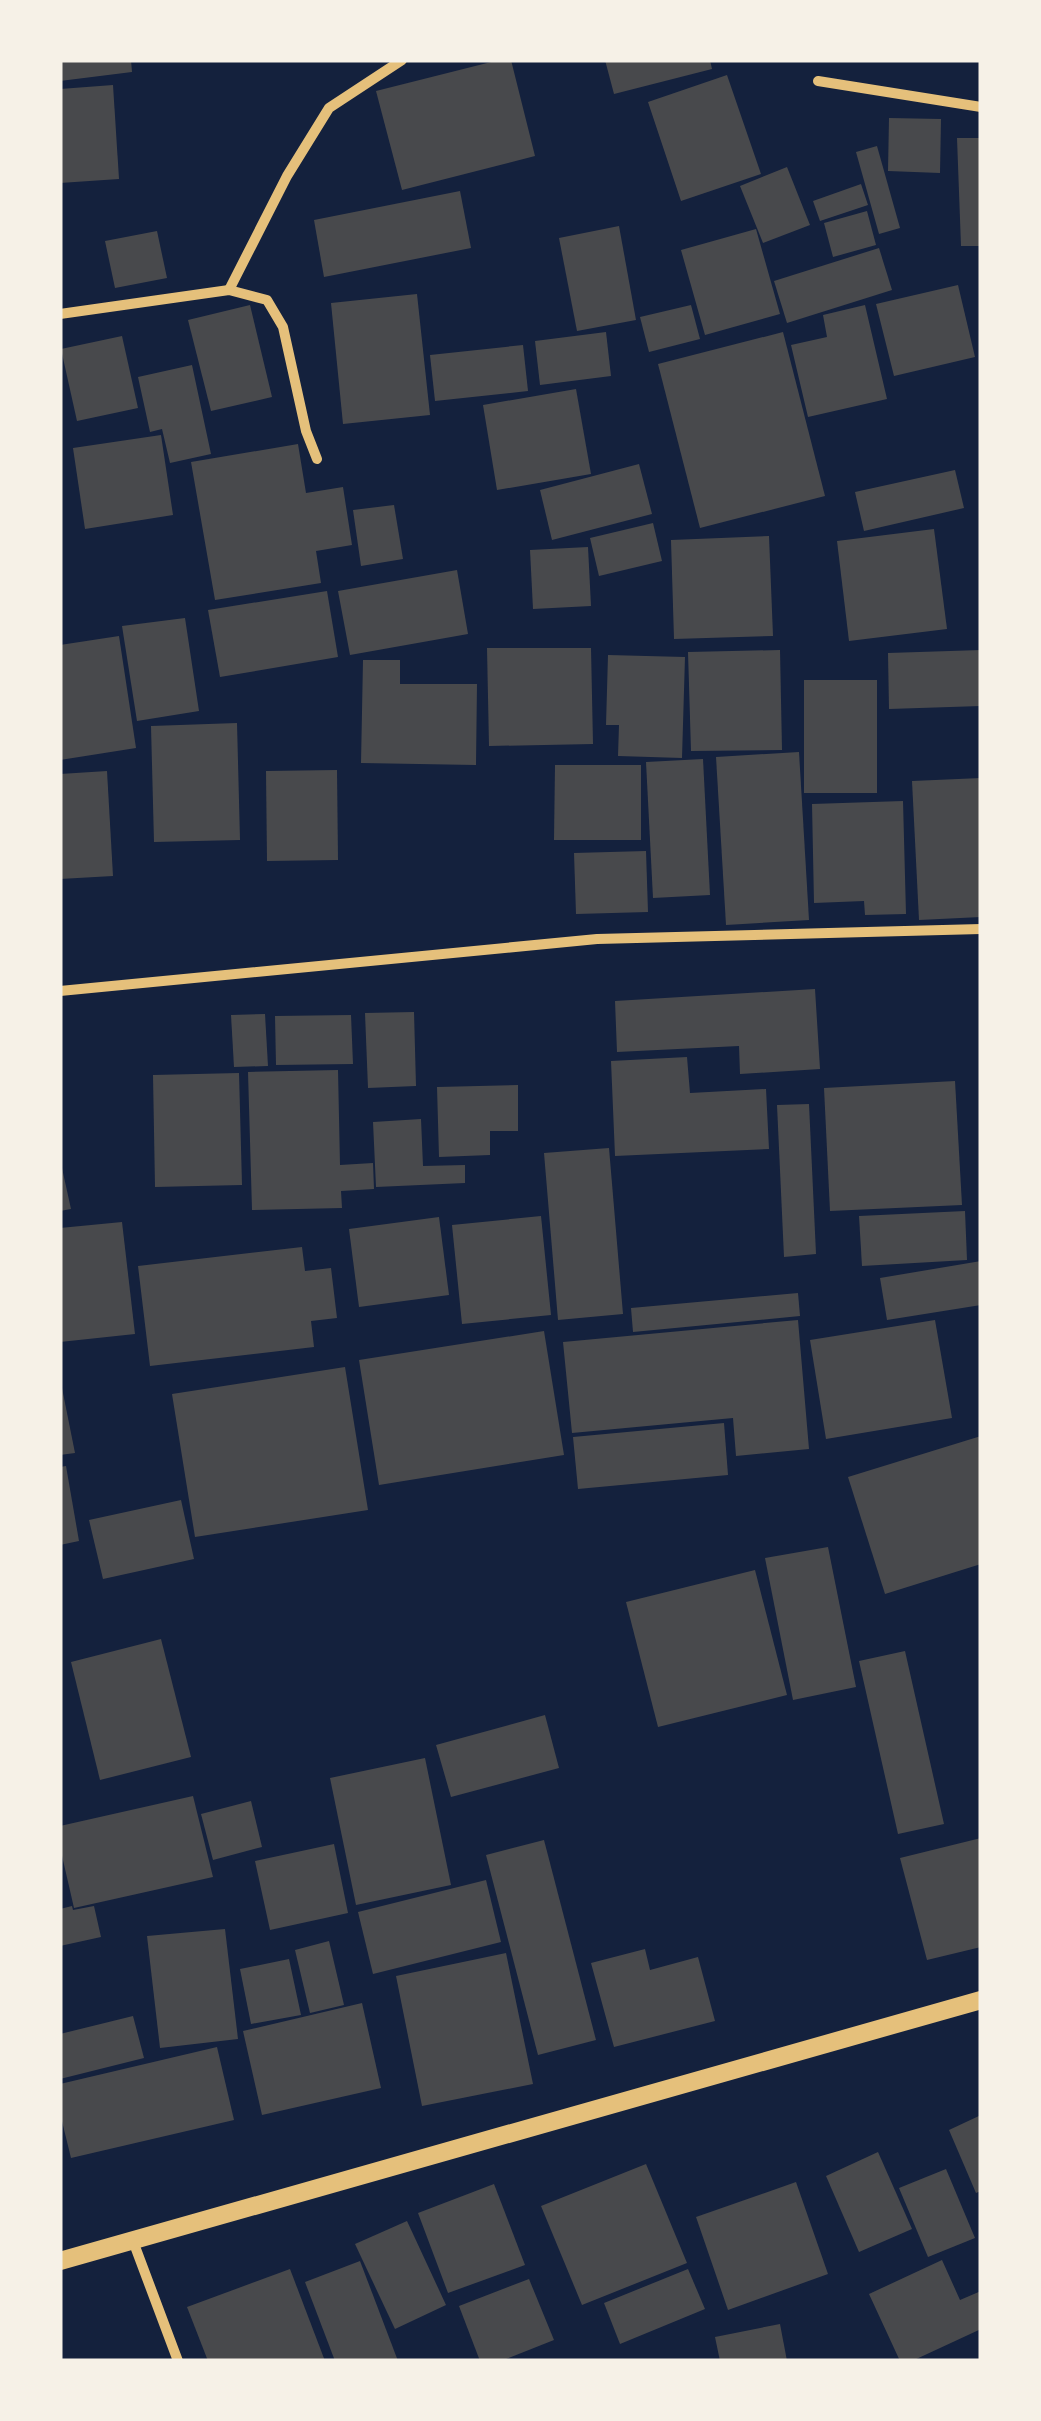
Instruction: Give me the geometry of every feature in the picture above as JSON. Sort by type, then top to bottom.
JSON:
[{"type":"street","points":[[229,290],[287,176],[329,108],[402,60]]},
{"type":"street","points":[[818,81],[981,107]]},
{"type":"street","points":[[60,314],[229,290],[268,300],[284,327],[306,431],[317,460]]},
{"type":"street","points":[[60,992],[598,939],[981,929]]},
{"type":"street","points":[[60,2261],[981,2000]]},
{"type":"street","points":[[133,2241],[178,2361]]},
{"type":"building","points":[[60,60],[131,60],[132,72],[60,81]]},
{"type":"building","points":[[511,60],[535,156],[402,190],[376,91]]},
{"type":"building","points":[[605,60],[710,60],[712,69],[614,94]]},
{"type":"building","points":[[727,75],[761,174],[681,201],[648,102]]},
{"type":"building","points":[[113,85],[119,179],[60,183],[60,89]]},
{"type":"building","points":[[889,118],[941,119],[940,173],[888,171]]},
{"type":"building","points":[[957,138],[981,138],[981,246],[961,246]]},
{"type":"building","points":[[877,146],[900,228],[879,234],[856,152]]},
{"type":"building","points":[[787,167],[810,225],[763,243],[740,186]]},
{"type":"building","points":[[861,184],[868,205],[820,221],[813,201]]},
{"type":"building","points":[[460,191],[471,248],[324,277],[314,220]]},
{"type":"building","points":[[867,211],[876,245],[833,257],[824,223]]},
{"type":"building","points":[[619,226],[636,320],[577,331],[559,238]]},
{"type":"building","points":[[756,229],[780,314],[705,335],[681,250]]},
{"type":"building","points":[[157,231],[167,278],[115,288],[105,241]]},
{"type":"building","points":[[879,248],[892,290],[787,323],[774,281]]},
{"type":"building","points":[[958,285],[975,357],[894,376],[876,304]]},
{"type":"building","points":[[417,294],[430,415],[343,424],[331,303]]},
{"type":"building","points":[[250,305],[272,397],[211,411],[188,320]]},
{"type":"building","points":[[691,305],[700,339],[649,352],[640,317]]},
{"type":"building","points":[[865,305],[887,399],[808,417],[791,345],[827,337],[823,315]]},
{"type":"building","points":[[606,332],[611,376],[540,385],[535,341]]},
{"type":"building","points":[[783,332],[825,496],[700,528],[658,364]]},
{"type":"building","points":[[122,336],[138,408],[77,421],[61,349]]},
{"type":"building","points":[[523,345],[528,391],[435,401],[430,355]]},
{"type":"building","points":[[192,365],[211,454],[170,463],[162,429],[150,432],[138,377]]},
{"type":"building","points":[[576,389],[591,474],[497,490],[483,405]]},
{"type":"building","points":[[161,435],[173,515],[85,529],[73,448]]},
{"type":"building","points":[[298,444],[306,493],[343,487],[352,545],[316,551],[321,583],[215,600],[191,462]]},
{"type":"building","points":[[639,464],[652,514],[552,540],[540,490]]},
{"type":"building","points":[[955,470],[964,508],[864,531],[855,492]]},
{"type":"building","points":[[394,505],[403,559],[361,566],[353,510]]},
{"type":"building","points":[[653,523],[662,561],[599,576],[590,538]]},
{"type":"building","points":[[934,529],[947,629],[849,641],[837,541]]},
{"type":"building","points":[[769,536],[773,636],[674,639],[671,540]]},
{"type":"building","points":[[588,547],[591,606],[533,609],[530,550]]},
{"type":"building","points":[[457,570],[468,634],[350,655],[338,591]]},
{"type":"building","points":[[327,591],[338,657],[220,677],[208,610]]},
{"type":"building","points":[[185,618],[199,711],[137,721],[122,626]]},
{"type":"building","points":[[119,636],[136,748],[60,760],[60,645]]},
{"type":"building","points":[[487,648],[591,648],[593,744],[489,746]]},
{"type":"building","points":[[780,650],[782,750],[691,751],[688,652]]},
{"type":"building","points":[[981,650],[981,706],[889,709],[888,653]]},
{"type":"building","points":[[608,655],[685,657],[682,758],[618,756],[619,725],[606,725]]},
{"type":"building","points":[[363,660],[400,660],[400,684],[477,684],[476,765],[361,763]]},
{"type":"building","points":[[804,680],[877,680],[877,793],[804,793]]},
{"type":"building","points":[[237,723],[240,840],[154,842],[151,726]]},
{"type":"building","points":[[799,752],[809,920],[726,925],[716,757]]},
{"type":"building","points":[[703,759],[710,895],[653,898],[646,762]]},
{"type":"building","points":[[555,765],[641,765],[641,840],[554,840]]},
{"type":"building","points":[[337,770],[338,860],[267,861],[266,771]]},
{"type":"building","points":[[107,771],[113,876],[60,879],[60,774]]},
{"type":"building","points":[[981,778],[981,917],[919,920],[912,781]]},
{"type":"building","points":[[903,801],[906,914],[865,915],[864,901],[814,903],[812,804]]},
{"type":"building","points":[[646,851],[648,912],[576,914],[574,853]]},
{"type":"building","points":[[815,989],[820,1069],[740,1074],[739,1046],[617,1052],[615,1001]]},
{"type":"building","points":[[414,1012],[416,1086],[368,1088],[365,1013]]},
{"type":"building","points":[[265,1014],[268,1066],[234,1067],[231,1015]]},
{"type":"building","points":[[351,1015],[353,1064],[276,1065],[275,1016]]},
{"type":"building","points":[[687,1057],[690,1093],[766,1089],[769,1149],[615,1156],[611,1061]]},
{"type":"building","points":[[338,1070],[340,1165],[373,1163],[374,1189],[341,1191],[342,1208],[252,1210],[248,1072]]},
{"type":"building","points":[[239,1073],[242,1185],[155,1187],[153,1075]]},
{"type":"building","points":[[955,1081],[962,1205],[830,1211],[824,1088]]},
{"type":"building","points":[[518,1085],[518,1131],[490,1131],[490,1155],[439,1157],[437,1087]]},
{"type":"building","points":[[809,1104],[816,1254],[784,1257],[777,1105]]},
{"type":"building","points":[[421,1119],[423,1166],[465,1165],[465,1183],[376,1187],[373,1122]]},
{"type":"building","points":[[609,1148],[623,1314],[558,1320],[544,1153]]},
{"type":"building","points":[[60,1159],[71,1209],[60,1211]]},
{"type":"building","points":[[965,1211],[967,1260],[862,1266],[859,1216]]},
{"type":"building","points":[[541,1216],[551,1315],[462,1324],[452,1225]]},
{"type":"building","points":[[439,1217],[449,1295],[359,1307],[349,1229]]},
{"type":"building","points":[[122,1222],[135,1334],[60,1342],[60,1228]]},
{"type":"building","points":[[302,1247],[305,1271],[331,1268],[337,1318],[311,1321],[314,1347],[150,1366],[138,1266]]},
{"type":"building","points":[[981,1261],[981,1305],[887,1320],[880,1278]]},
{"type":"building","points":[[798,1293],[800,1316],[633,1332],[631,1308]]},
{"type":"building","points":[[798,1320],[809,1449],[736,1456],[733,1418],[572,1433],[563,1342]]},
{"type":"building","points":[[935,1320],[952,1418],[826,1439],[810,1340]]},
{"type":"building","points":[[544,1331],[564,1455],[379,1485],[359,1360]]},
{"type":"building","points":[[345,1367],[368,1510],[195,1537],[172,1394]]},
{"type":"building","points":[[60,1378],[75,1453],[60,1455]]},
{"type":"building","points":[[724,1423],[728,1475],[578,1489],[573,1437]]},
{"type":"building","points":[[981,1436],[981,1564],[885,1594],[848,1477]]},
{"type":"building","points":[[66,1466],[79,1541],[60,1545],[60,1467]]},
{"type":"building","points":[[181,1500],[194,1559],[103,1579],[89,1520]]},
{"type":"building","points":[[828,1547],[856,1687],[793,1700],[765,1558]]},
{"type":"building","points":[[755,1570],[787,1695],[658,1727],[626,1602]]},
{"type":"building","points":[[161,1639],[191,1757],[100,1780],[71,1662]]},
{"type":"building","points":[[905,1651],[944,1824],[898,1834],[859,1661]]},
{"type":"building","points":[[545,1715],[559,1768],[451,1797],[436,1745]]},
{"type":"building","points":[[425,1758],[451,1885],[356,1905],[330,1778]]},
{"type":"building","points":[[193,1796],[213,1877],[74,1908],[60,1847],[60,1826]]},
{"type":"building","points":[[251,1801],[262,1847],[213,1860],[201,1814]]},
{"type":"building","points":[[981,1838],[981,1947],[927,1960],[900,1858]]},
{"type":"building","points":[[544,1840],[596,2040],[538,2055],[486,1855]]},
{"type":"building","points":[[334,1844],[348,1913],[270,1930],[255,1861]]},
{"type":"building","points":[[486,1880],[501,1942],[373,1974],[358,1912]]},
{"type":"building","points":[[72,1906],[73,1910],[94,1906],[101,1937],[60,1946],[60,1909]]},
{"type":"building","points":[[225,1929],[238,2039],[160,2048],[147,1936]]},
{"type":"building","points":[[329,1941],[344,2005],[310,2013],[295,1950]]},
{"type":"building","points":[[645,1949],[650,1970],[698,1957],[715,2021],[614,2047],[591,1963]]},
{"type":"building","points":[[506,1953],[533,2084],[422,2106],[396,1976]]},
{"type":"building","points":[[289,1959],[301,2015],[251,2024],[240,1969]]},
{"type":"building","points":[[362,2003],[381,2088],[262,2115],[243,2031]]},
{"type":"building","points":[[133,2016],[144,2058],[60,2079],[60,2034]]},
{"type":"building","points":[[217,2047],[234,2120],[71,2158],[60,2113],[60,2084]]},
{"type":"building","points":[[981,2115],[981,2191],[976,2193],[949,2130]]},
{"type":"building","points":[[878,2152],[912,2229],[859,2252],[826,2176]]},
{"type":"building","points":[[646,2164],[687,2263],[582,2305],[541,2206]]},
{"type":"building","points":[[946,2169],[975,2238],[928,2257],[899,2188]]},
{"type":"building","points":[[796,2182],[828,2274],[728,2310],[696,2217]]},
{"type":"building","points":[[494,2184],[525,2265],[448,2293],[418,2213]]},
{"type":"building","points":[[407,2221],[446,2305],[395,2329],[355,2244]]},
{"type":"building","points":[[942,2260],[960,2300],[981,2291],[981,2329],[912,2361],[900,2361],[869,2294]]},
{"type":"building","points":[[360,2261],[398,2361],[335,2361],[305,2282]]},
{"type":"building","points":[[290,2269],[325,2361],[208,2361],[187,2307]]},
{"type":"building","points":[[688,2269],[705,2309],[620,2344],[604,2303]]},
{"type":"building","points":[[529,2279],[554,2340],[501,2361],[480,2361],[459,2306]]},
{"type":"building","points":[[780,2324],[787,2361],[720,2361],[715,2337]]}]
